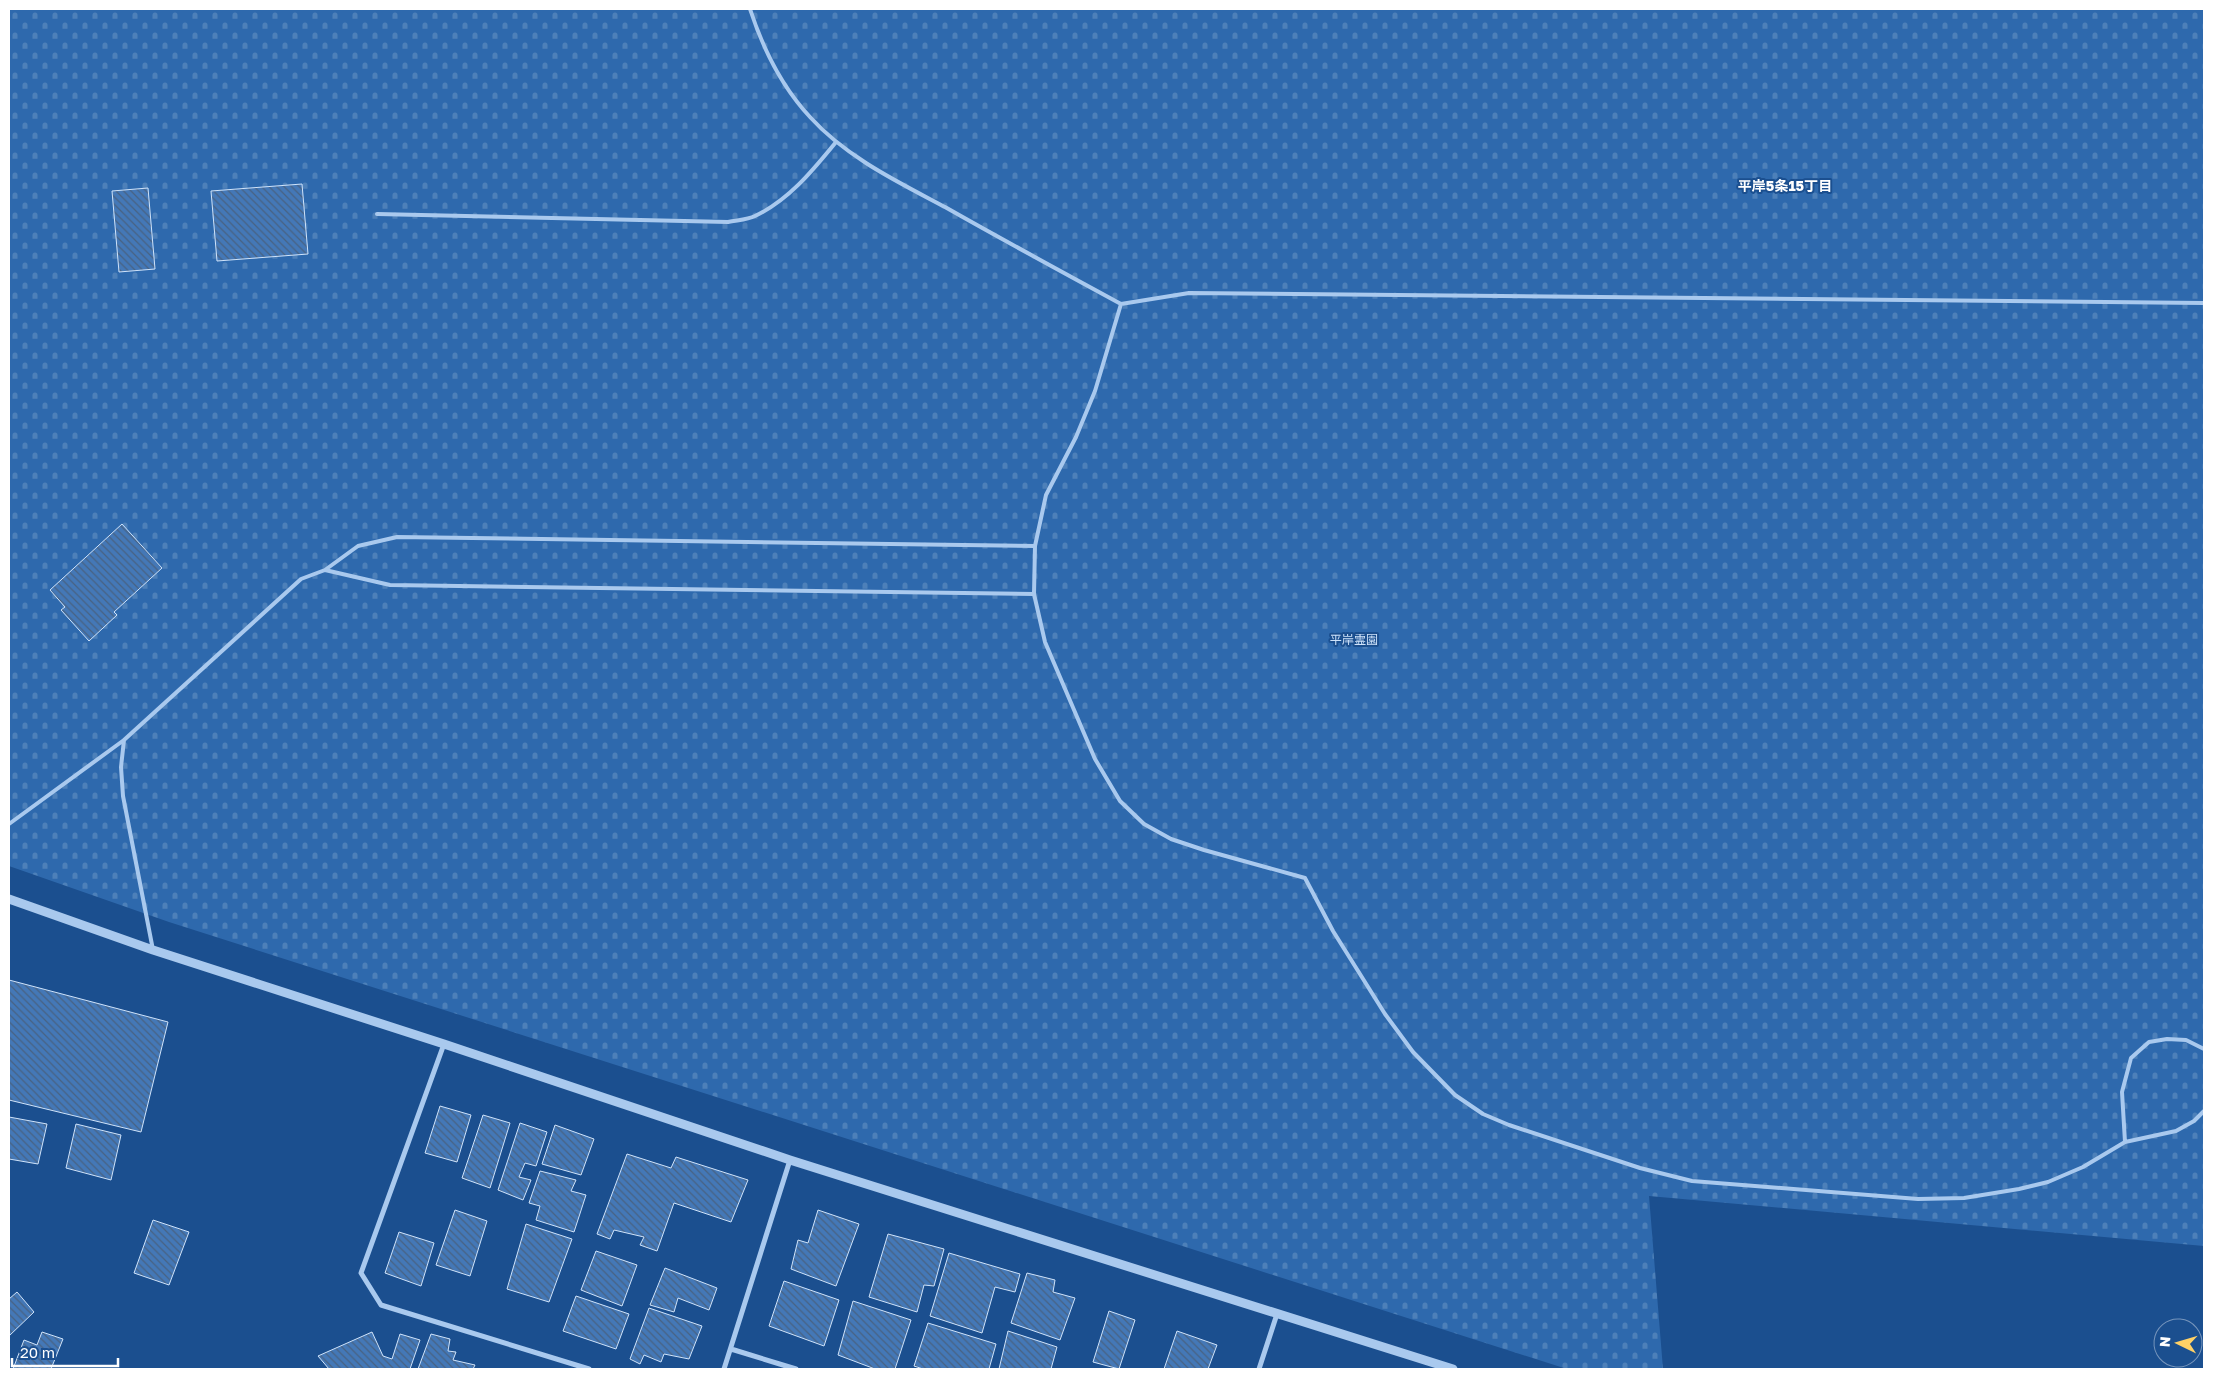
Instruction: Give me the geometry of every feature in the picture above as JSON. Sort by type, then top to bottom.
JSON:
[{"type":"street","points":[[9,899],[153,950],[444,1044],[790,1160],[1453,1369]]},
{"type":"street","points":[[444,1044],[361,1273],[381,1305],[589,1369]]},
{"type":"street","points":[[724,1369],[790,1160]]},
{"type":"street","points":[[1259,1369],[1277,1314]]},
{"type":"street","points":[[731,1349],[796,1369]]},
{"type":"lane","points":[[750,9],[760,37],[779,77],[810,117],[836,142],[902,183],[1121,304],[1189,292],[2204,303]]},
{"type":"lane","points":[[377,214],[728,222],[753,217],[774,206],[806,178],[836,142]]},
{"type":"lane","points":[[1121,304],[1094,391],[1076,437],[1046,495],[1035,546],[1034,594],[1045,642],[1095,759],[1120,801],[1144,824],[1171,839],[1305,878],[1338,939],[1385,1014],[1413,1052],[1455,1095],[1483,1114],[1509,1126],[1640,1168],[1692,1181],[1918,1199],[1964,1198],[2048,1182],[2083,1166],[2125,1142],[2176,1131],[2194,1121],[2204,1111]]},
{"type":"lane","points":[[9,824],[124,740],[302,579],[325,570],[358,546],[397,537],[1035,546]]},
{"type":"lane","points":[[325,570],[390,585],[1034,594]]},
{"type":"lane","points":[[124,740],[121,767],[123,796],[153,950]]},
{"type":"lane","points":[[2125,1142],[2122,1092],[2131,1058],[2149,1042],[2167,1038],[2186,1040],[2204,1049]]},
{"type":"green space","name":"平岸霊園","points":[[9,9],[2204,9],[2204,1246],[1649,1196],[1663,1369],[1567,1369],[169,922],[9,866]]},
{"type":"building","points":[[302,184],[308,254],[217,261],[211,191]]},
{"type":"building","points":[[148,188],[155,269],[119,272],[112,191]]},
{"type":"building","points":[[122,524],[162,568],[114,612],[117,615],[89,641],[61,610],[65,607],[50,590]]},
{"type":"building","points":[[9,980],[168,1022],[141,1132],[9,1100]]},
{"type":"building","points":[[440,1106],[471,1115],[457,1162],[425,1153]]},
{"type":"building","points":[[483,1115],[510,1123],[490,1188],[462,1178]]},
{"type":"building","points":[[9,1117],[47,1124],[38,1164],[9,1159]]},
{"type":"building","points":[[520,1123],[547,1132],[536,1166],[525,1163],[519,1177],[531,1180],[523,1200],[498,1190]]},
{"type":"building","points":[[76,1124],[121,1135],[111,1180],[66,1168]]},
{"type":"building","points":[[555,1125],[594,1139],[581,1175],[542,1164]]},
{"type":"building","points":[[627,1154],[671,1168],[676,1157],[748,1180],[731,1222],[674,1203],[657,1251],[640,1245],[644,1237],[614,1230],[610,1239],[597,1234]]},
{"type":"building","points":[[540,1171],[576,1180],[571,1191],[586,1195],[574,1232],[536,1220],[540,1206],[529,1203]]},
{"type":"building","points":[[455,1210],[487,1221],[470,1276],[436,1265]]},
{"type":"building","points":[[818,1210],[859,1224],[836,1286],[791,1269],[798,1240],[808,1243]]},
{"type":"building","points":[[153,1220],[189,1232],[169,1285],[134,1273]]},
{"type":"building","points":[[526,1224],[572,1239],[549,1302],[507,1289]]},
{"type":"building","points":[[399,1232],[434,1243],[421,1286],[385,1273]]},
{"type":"building","points":[[888,1234],[944,1249],[934,1286],[924,1285],[917,1312],[869,1297]]},
{"type":"building","points":[[596,1251],[637,1265],[622,1306],[581,1290]]},
{"type":"building","points":[[949,1253],[1020,1274],[1015,1292],[995,1287],[982,1333],[930,1316]]},
{"type":"building","points":[[665,1268],[717,1288],[709,1310],[678,1298],[674,1312],[650,1305]]},
{"type":"building","points":[[1027,1273],[1055,1280],[1053,1292],[1075,1298],[1060,1340],[1011,1323]]},
{"type":"building","points":[[784,1281],[839,1300],[824,1346],[769,1326]]},
{"type":"building","points":[[17,1292],[34,1312],[9,1336],[9,1299]]},
{"type":"building","points":[[576,1296],[629,1314],[616,1349],[563,1331]]},
{"type":"building","points":[[853,1301],[911,1320],[895,1369],[875,1369],[838,1355]]},
{"type":"building","points":[[649,1308],[702,1326],[689,1359],[664,1354],[661,1362],[644,1355],[640,1364],[630,1359]]},
{"type":"building","points":[[1109,1311],[1135,1320],[1119,1369],[1093,1362]]},
{"type":"building","points":[[928,1323],[996,1344],[989,1369],[923,1369],[914,1366]]},
{"type":"building","points":[[1008,1331],[1057,1347],[1051,1369],[999,1369]]},
{"type":"building","points":[[1177,1331],[1217,1345],[1208,1369],[1164,1369]]},
{"type":"building","points":[[42,1332],[63,1339],[51,1369],[13,1369],[24,1340],[37,1345]]},
{"type":"building","points":[[372,1332],[383,1356],[392,1359],[400,1334],[420,1340],[410,1369],[329,1369],[318,1356]]},
{"type":"building","points":[[431,1334],[450,1339],[448,1351],[456,1352],[453,1360],[475,1365],[473,1369],[418,1369]]},
{"type":"district","name":"平岸5条15丁目","points":[[1785,185]]}]
